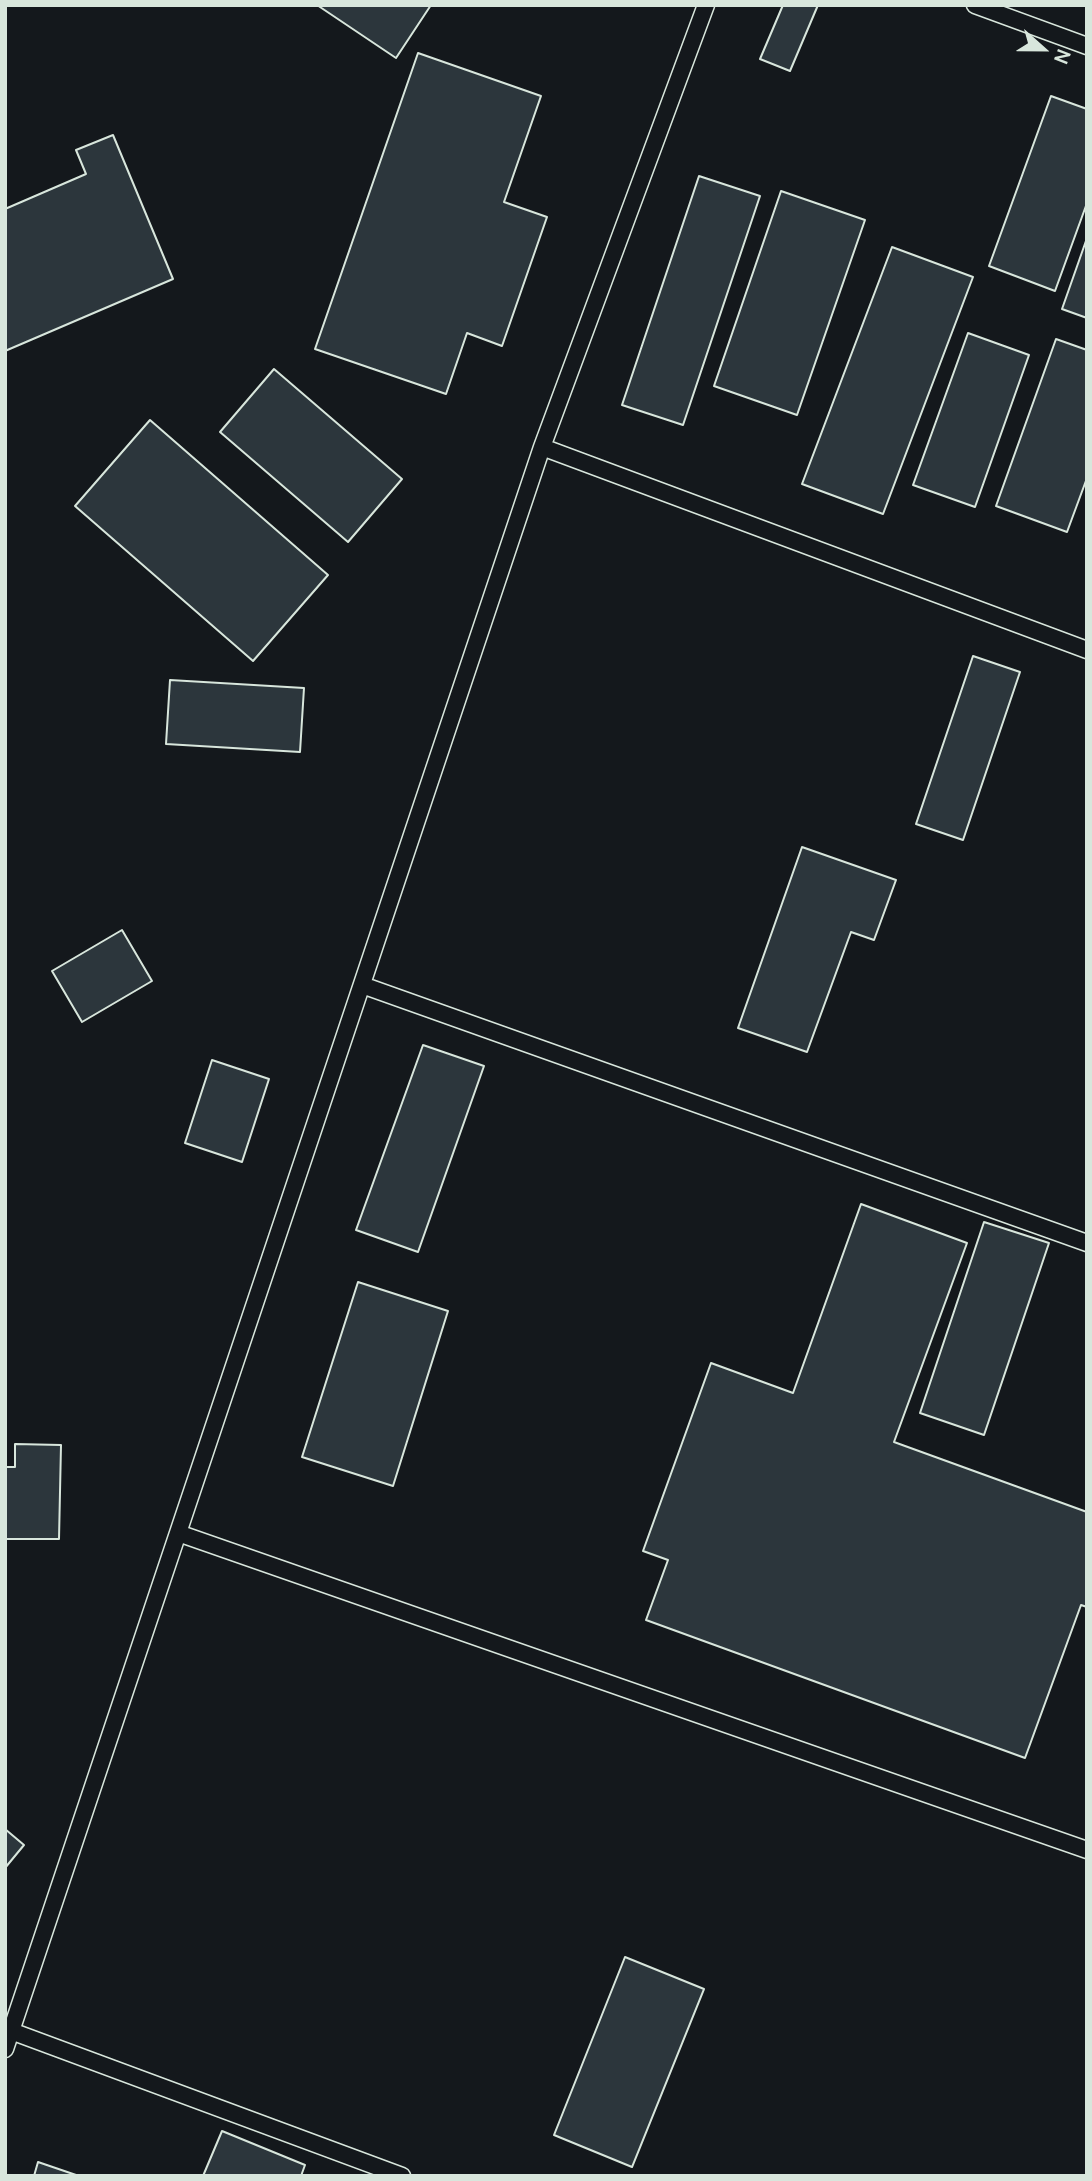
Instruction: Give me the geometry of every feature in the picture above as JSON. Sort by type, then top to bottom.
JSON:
[{"type":"lane","points":[[5,2049],[542,447],[706,5]]},
{"type":"lane","points":[[975,5],[1087,46]]},
{"type":"lane","points":[[542,447],[1087,650]]},
{"type":"lane","points":[[362,985],[1087,1243]]},
{"type":"lane","points":[[178,1533],[1087,1850]]},
{"type":"lane","points":[[11,2031],[402,2176]]},
{"type":"building","points":[[317,5],[431,5],[396,58]]},
{"type":"building","points":[[783,5],[818,5],[790,71],[760,59]]},
{"type":"building","points":[[418,53],[541,96],[504,202],[547,217],[502,346],[467,333],[446,394],[315,349]]},
{"type":"building","points":[[1051,96],[1087,109],[1087,203],[1055,291],[989,266]]},
{"type":"building","points":[[113,135],[173,279],[5,351],[5,209],[86,174],[76,150]]},
{"type":"building","points":[[699,176],[760,196],[683,425],[622,405]]},
{"type":"building","points":[[781,191],[865,220],[797,415],[714,386]]},
{"type":"building","points":[[1087,238],[1087,318],[1062,309]]},
{"type":"building","points":[[892,247],[973,277],[883,514],[802,484]]},
{"type":"building","points":[[968,333],[1029,355],[975,507],[913,485]]},
{"type":"building","points":[[1056,339],[1087,350],[1087,478],[1067,532],[996,506]]},
{"type":"building","points":[[274,369],[402,479],[348,542],[220,432]]},
{"type":"building","points":[[150,420],[328,575],[253,661],[75,506]]},
{"type":"building","points":[[973,656],[1020,672],[963,840],[916,824]]},
{"type":"building","points":[[170,680],[304,688],[300,752],[166,744]]},
{"type":"building","points":[[802,847],[896,880],[874,940],[851,932],[807,1052],[738,1028]]},
{"type":"building","points":[[122,930],[152,981],[82,1022],[52,971]]},
{"type":"building","points":[[423,1045],[484,1066],[418,1252],[356,1230]]},
{"type":"building","points":[[212,1060],[269,1079],[242,1162],[185,1143]]},
{"type":"building","points":[[861,1204],[967,1243],[894,1442],[1087,1512],[1087,1607],[1081,1605],[1025,1758],[646,1620],[668,1560],[643,1551],[711,1363],[793,1393]]},
{"type":"building","points":[[984,1222],[1049,1243],[984,1435],[920,1413]]},
{"type":"building","points":[[358,1282],[448,1311],[393,1486],[302,1457]]},
{"type":"building","points":[[15,1444],[61,1445],[59,1539],[5,1539],[5,1467],[15,1467]]},
{"type":"building","points":[[5,1829],[24,1845],[5,1868]]},
{"type":"building","points":[[625,1957],[704,1989],[632,2167],[554,2135]]},
{"type":"building","points":[[222,2131],[305,2165],[301,2176],[203,2176]]},
{"type":"building","points":[[38,2162],[79,2176],[34,2176]]}]
